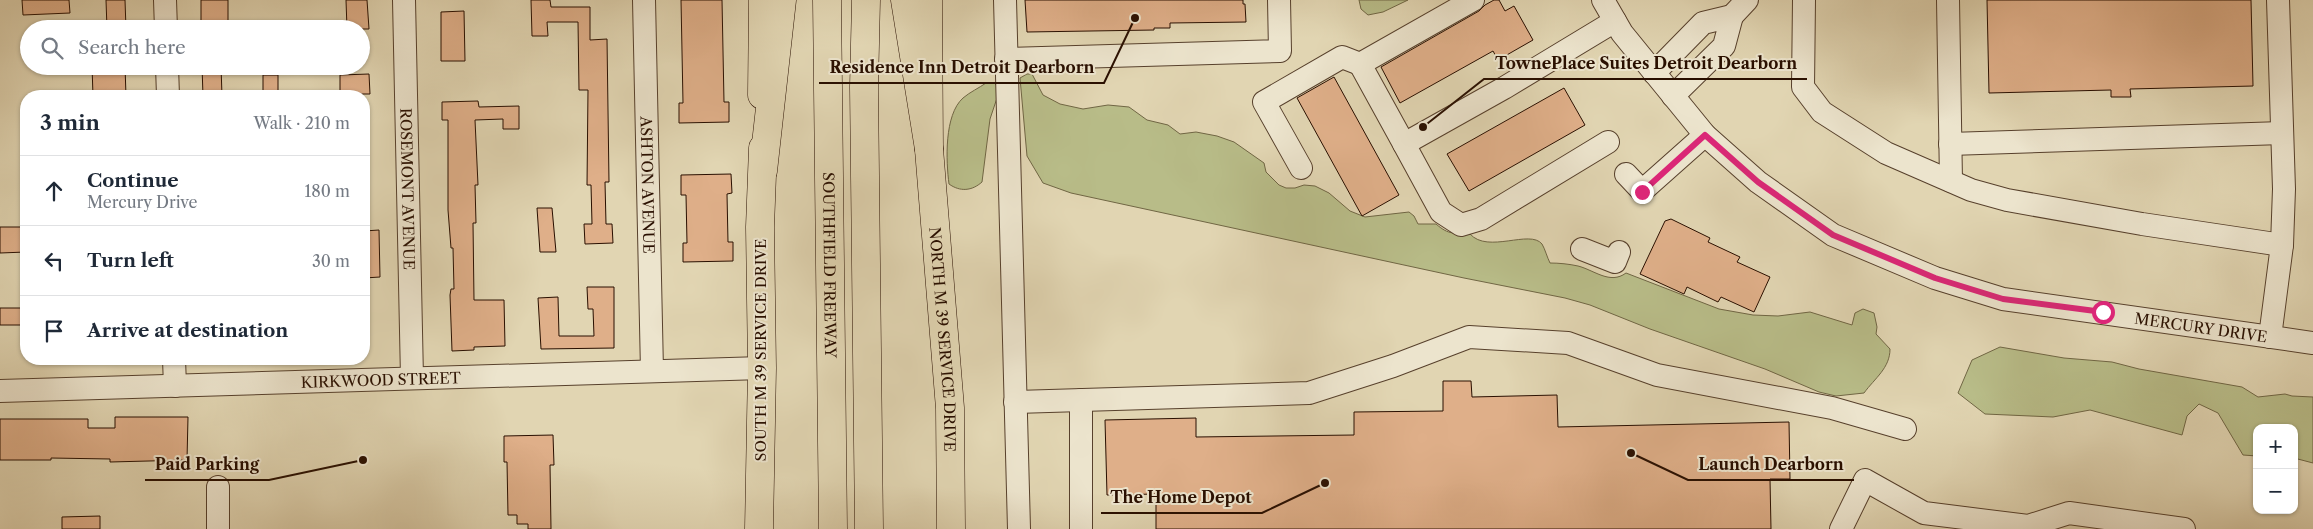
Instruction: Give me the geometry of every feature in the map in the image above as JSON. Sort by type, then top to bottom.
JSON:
[{"type":"main road","points":[[763,0],[763,171]]},
{"type":"main road","points":[[763,171],[782,0]]},
{"type":"main road","name":"SOUTHFIELD FREEWAY","points":[[827,0],[833,529]]},
{"type":"main road","points":[[866,0],[864,87],[869,529]]},
{"type":"main road","points":[[905,0],[929,149]]},
{"type":"main road","points":[[928,0],[929,149]]},
{"type":"main road","name":"NORTH M 39 SERVICE DRIVE","points":[[929,149],[950,408],[951,529]]},
{"type":"main road","name":"SOUTH M 39 SERVICE DRIVE","points":[[759,529],[762,368],[760,227],[763,171]]},
{"type":"main road","points":[[950,408],[960,529]]},
{"type":"main road","points":[[742,529],[752,497],[760,452]]},
{"type":"street","points":[[165,0],[166,20]]},
{"type":"street","name":"ROSEMONT AVENUE","points":[[404,0],[412,378]]},
{"type":"street","name":"ASHTON AVENUE","points":[[644,0],[652,371]]},
{"type":"street","points":[[1005,0],[1019,529]]},
{"type":"street","points":[[1006,59],[1280,51],[1279,0]]},
{"type":"street","points":[[1360,64],[1473,0]]},
{"type":"street","name":"MERCURY DRIVE","points":[[1603,0],[1622,33],[1705,135],[1758,182],[1833,235],[1935,278],[2003,299],[2313,343]]},
{"type":"street","points":[[1673,96],[1724,46],[1732,16],[1747,0]]},
{"type":"street","points":[[1804,0],[1803,87],[1822,112],[1886,153],[1972,190],[2007,200],[2142,224],[2282,244]]},
{"type":"street","points":[[1948,0],[1951,181]]},
{"type":"street","points":[[2270,337],[2282,244],[2284,189],[2278,0]]},
{"type":"street","points":[[1654,73],[1703,23],[1732,16]]},
{"type":"street","points":[[1404,144],[1504,88],[1615,21]]},
{"type":"street","points":[[1301,168],[1264,102],[1342,57],[1360,64],[1441,212],[1461,225],[1481,219],[1608,142]]},
{"type":"street","points":[[167,75],[168,90]]},
{"type":"street","points":[[1950,144],[2282,133]]},
{"type":"street","points":[[1626,174],[1639,197],[1705,135]]},
{"type":"street","points":[[1582,249],[1616,262],[1619,252]]},
{"type":"street","points":[[1016,402],[1309,393],[1393,366],[1469,337],[1568,342],[1657,375],[1832,408],[1904,429]]},
{"type":"street","points":[[174,365],[175,386]]},
{"type":"street","name":"KIRKWOOD STREET","points":[[0,391],[762,368]]},
{"type":"street","points":[[1081,400],[1081,529]]},
{"type":"street","points":[[1841,529],[1865,480],[1920,521],[2028,526],[2069,513],[2184,529]]},
{"type":"street","points":[[218,487],[218,529]]},
{"type":"green space","points":[[1359,0],[1408,0],[1383,12],[1368,15],[1361,9]]},
{"type":"green space","points":[[1027,74],[1032,74],[1043,95],[1060,104],[1083,109],[1108,105],[1129,107],[1147,120],[1168,125],[1180,134],[1196,132],[1234,142],[1264,163],[1266,172],[1279,185],[1286,188],[1304,185],[1315,186],[1329,193],[1350,211],[1365,217],[1409,212],[1414,216],[1418,224],[1436,224],[1448,232],[1470,234],[1478,240],[1487,242],[1536,240],[1542,244],[1550,263],[1578,266],[1602,276],[1614,278],[1626,273],[1719,309],[1753,315],[1778,316],[1810,312],[1852,325],[1855,313],[1863,309],[1874,313],[1877,327],[1876,334],[1890,349],[1889,356],[1885,367],[1864,393],[1836,396],[1819,392],[1765,369],[1650,329],[1590,305],[1565,298],[1071,193],[1043,183],[1027,156],[1020,78]]},
{"type":"green space","points":[[986,83],[994,83],[1000,89],[990,119],[982,182],[970,189],[953,187],[949,184],[947,151],[952,115],[963,98]]},
{"type":"green space","points":[[2000,347],[2064,358],[2112,362],[2139,369],[2242,387],[2258,397],[2285,394],[2313,397],[2313,463],[2298,459],[2298,424],[2253,424],[2253,456],[2243,455],[2218,413],[2199,404],[2187,416],[2182,435],[2090,410],[2053,417],[1985,414],[1958,393],[1972,360]]},
{"type":"building","points":[[22,0],[69,0],[70,13],[23,15]]},
{"type":"building","points":[[106,0],[125,0],[126,20],[107,20]]},
{"type":"building","points":[[201,0],[228,0],[228,20],[201,20]]},
{"type":"building","points":[[346,0],[367,0],[368,20],[347,20]]},
{"type":"building","points":[[531,0],[550,0],[551,7],[590,7],[590,40],[607,39],[609,182],[605,182],[606,224],[612,224],[613,243],[585,244],[584,224],[592,224],[591,185],[587,185],[588,90],[579,90],[578,22],[547,22],[548,36],[532,36]]},
{"type":"building","points":[[681,0],[722,0],[724,102],[729,102],[729,122],[679,123],[679,103],[683,103]]},
{"type":"building","points":[[1025,0],[1243,0],[1246,22],[1170,23],[1170,28],[1154,28],[1154,30],[1027,32]]},
{"type":"building","points":[[1494,0],[1499,0],[1505,11],[1514,6],[1533,40],[1498,60],[1493,51],[1400,103],[1381,67],[1479,11]]},
{"type":"building","points":[[1987,0],[2251,0],[2253,86],[2130,89],[2131,97],[2111,97],[2111,90],[1989,93]]},
{"type":"building","points":[[464,11],[465,61],[441,61],[441,12]]},
{"type":"building","points":[[92,75],[125,75],[126,90],[93,90]]},
{"type":"building","points":[[202,75],[221,75],[222,90],[203,90]]},
{"type":"building","points":[[263,75],[278,75],[278,90],[263,90]]},
{"type":"building","points":[[340,75],[369,75],[370,90],[340,90]]},
{"type":"building","points":[[1334,77],[1399,195],[1362,216],[1297,98]]},
{"type":"building","points":[[1564,88],[1585,125],[1469,191],[1447,154]]},
{"type":"building","points":[[478,101],[479,107],[519,106],[519,129],[503,129],[503,119],[475,120],[478,185],[475,185],[476,223],[473,223],[474,300],[504,300],[505,346],[474,347],[474,350],[452,351],[450,295],[451,289],[454,289],[453,248],[451,248],[448,210],[448,120],[442,120],[442,102]]},
{"type":"building","points":[[731,174],[732,193],[727,194],[728,242],[733,242],[733,261],[683,262],[683,243],[687,243],[686,195],[681,195],[681,175]]},
{"type":"building","points":[[537,208],[552,208],[556,252],[540,252]]},
{"type":"building","points":[[1671,219],[1710,238],[1708,242],[1740,257],[1737,262],[1770,277],[1754,312],[1721,297],[1718,302],[1687,287],[1684,294],[1640,274],[1665,221]]},
{"type":"building","points":[[0,227],[20,227],[20,252],[0,253]]},
{"type":"building","points":[[379,230],[380,277],[370,278],[370,231]]},
{"type":"building","points":[[587,287],[614,287],[614,348],[541,349],[538,298],[558,297],[559,336],[594,336],[593,309],[588,309]]},
{"type":"building","points":[[0,308],[20,308],[20,325],[0,325]]},
{"type":"building","points":[[1443,381],[1471,381],[1472,397],[1557,395],[1558,427],[1789,422],[1790,479],[1770,479],[1771,529],[1156,529],[1156,494],[1107,495],[1105,420],[1196,418],[1196,437],[1354,435],[1354,412],[1443,411]]},
{"type":"building","points":[[115,417],[188,417],[187,460],[110,462],[110,459],[51,458],[51,460],[0,460],[0,419],[88,419],[88,428],[115,428]]},
{"type":"building","points":[[553,435],[554,465],[550,465],[551,529],[528,529],[528,524],[517,524],[517,515],[508,515],[507,462],[504,462],[504,436]]},
{"type":"building","points":[[100,516],[100,529],[62,529],[62,517]]},
{"type":"place","name":"Residence Inn Detroit Dearborn","points":[[1135,18]]},
{"type":"place","name":"TownePlace Suites Detroit Dearborn","points":[[1423,127]]},
{"type":"place","name":"Launch Dearborn","points":[[1631,453]]},
{"type":"place","name":"Paid Parking","points":[[363,460]]},
{"type":"place","name":"The Home Depot","points":[[1325,483]]},
{"type":"route","points":[[1642,192],[1705,135],[1758,182],[1833,235],[1935,278],[2003,299],[2103,312]]}]
